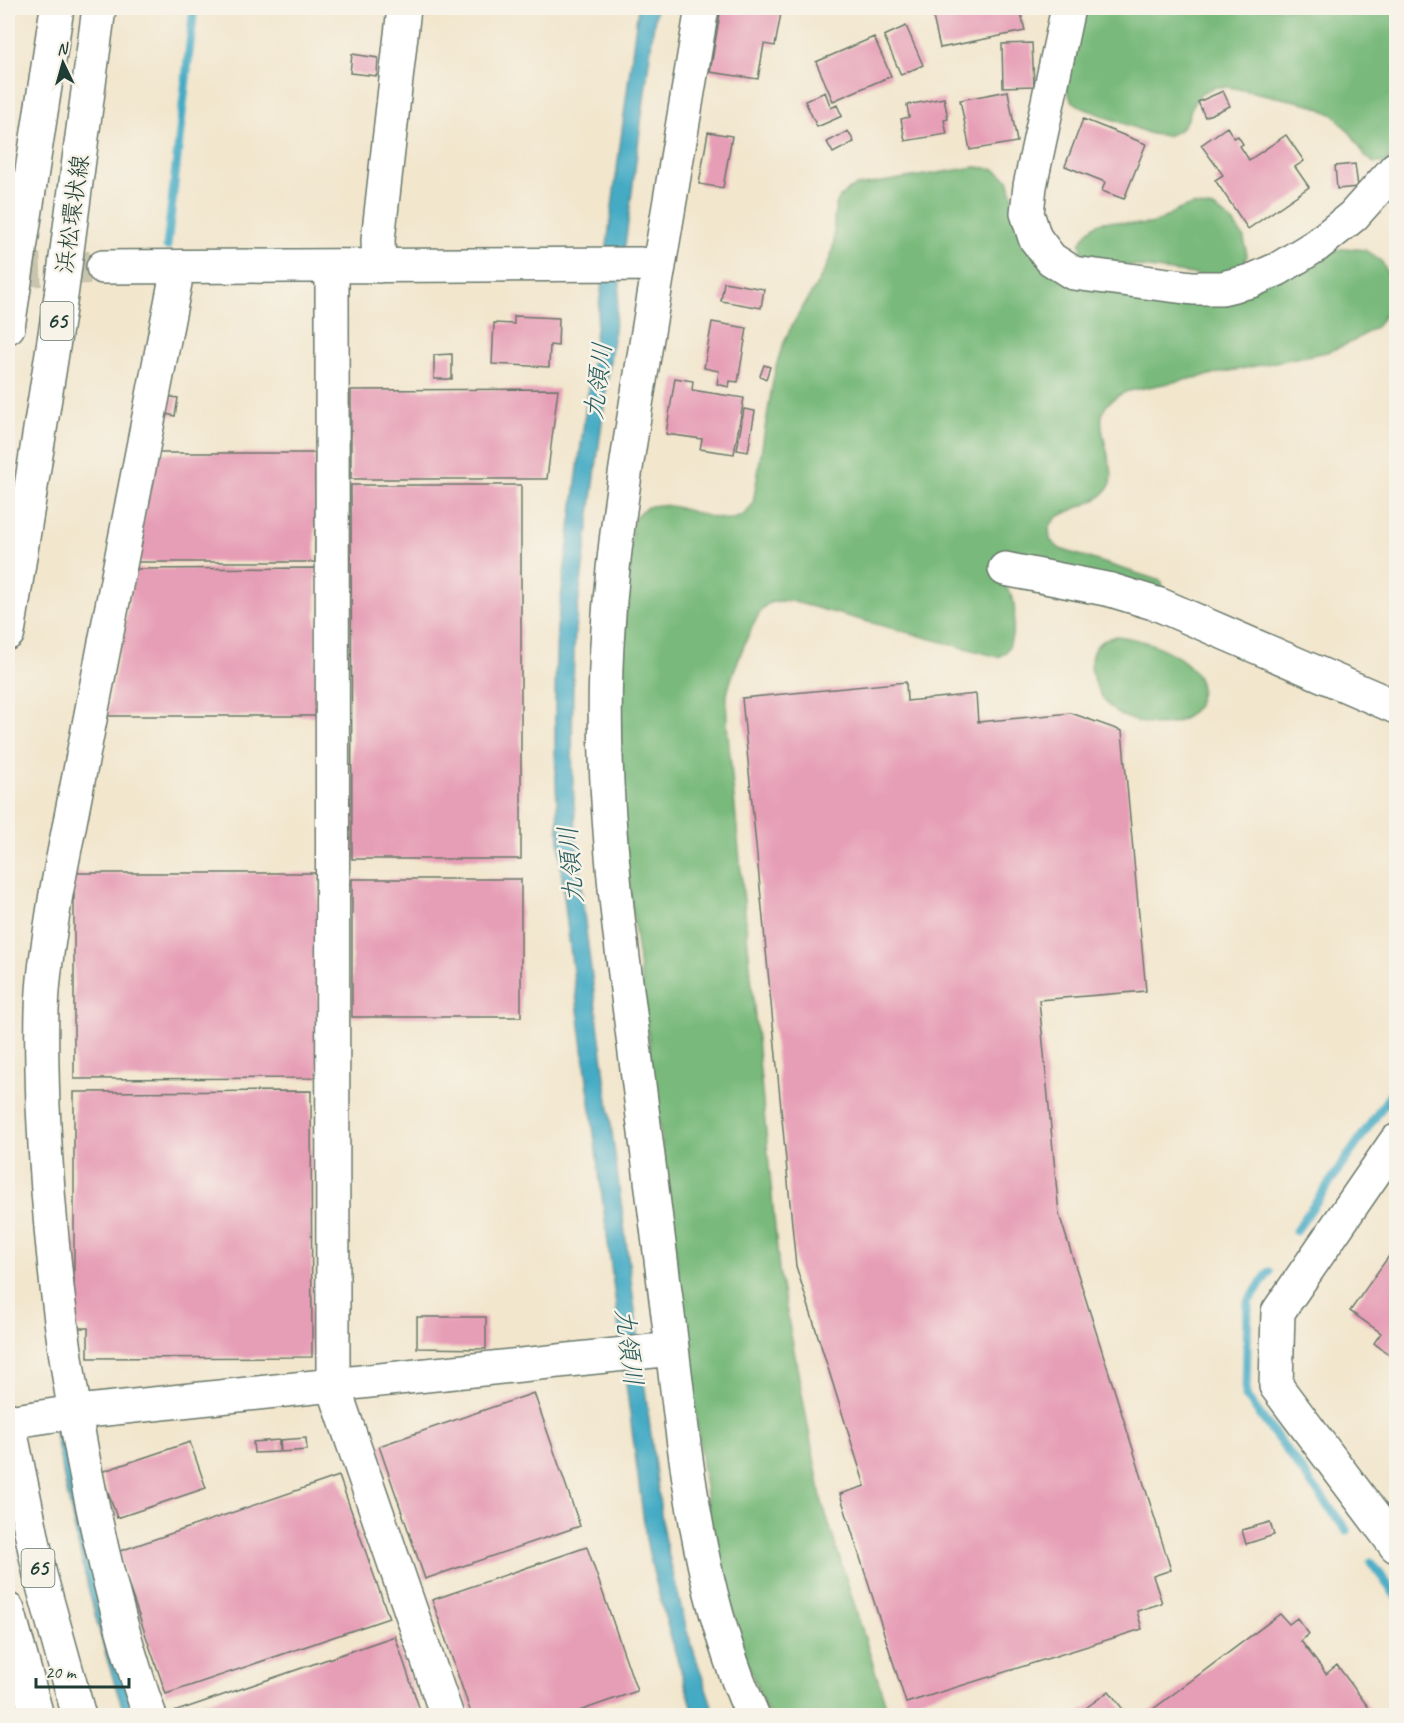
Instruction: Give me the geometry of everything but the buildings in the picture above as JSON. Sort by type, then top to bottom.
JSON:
[{"type":"street","name":"浜松環状線","points":[[8,327],[57,8]]},
{"type":"street","name":"浜松環状線","points":[[8,633],[61,296],[99,8]]},
{"type":"street","points":[[379,266],[378,240],[404,8]]},
{"type":"street","points":[[702,8],[625,473],[614,557],[608,631],[606,779],[610,852],[664,1350],[706,1576],[733,1667],[753,1716]]},
{"type":"street","points":[[1068,8],[1029,186],[1027,213],[1035,238],[1040,245],[1051,259],[1073,273],[1193,288],[1222,288],[1251,281],[1278,269],[1317,245],[1353,216],[1396,168]]},
{"type":"street","points":[[104,267],[612,264],[659,267]]},
{"type":"street","points":[[332,266],[333,1385],[447,1716]]},
{"type":"street","points":[[150,1716],[64,1414],[45,1143],[42,1011],[46,952],[175,283],[175,267]]},
{"type":"street","points":[[1005,569],[1111,590],[1160,605],[1396,707]]},
{"type":"street","points":[[1396,1141],[1278,1312],[1276,1386],[1396,1546]]},
{"type":"street","points":[[8,1421],[664,1350]]},
{"type":"street","name":"65","points":[[8,1421],[39,1575],[79,1716]]},
{"type":"street","name":"65","points":[[8,1610],[37,1716]]},
{"type":"green space","points":[[1078,8],[1396,8],[1396,153],[1385,163],[1374,163],[1365,156],[1352,135],[1334,115],[1310,104],[1229,87],[1214,87],[1201,93],[1180,130],[1167,136],[1151,134],[1083,108],[1071,100],[1065,85]]},
{"type":"green space","points":[[975,167],[994,169],[1008,179],[1025,243],[1192,299],[1345,248],[1365,250],[1382,262],[1393,284],[1390,306],[1377,326],[1352,342],[1327,352],[1128,391],[1108,403],[1103,411],[1102,428],[1111,468],[1111,482],[1102,495],[1056,519],[1049,527],[1050,540],[1060,549],[1158,580],[1162,582],[1163,589],[1160,592],[995,572],[1011,596],[1014,605],[1010,643],[1006,652],[998,657],[791,601],[773,602],[764,607],[748,636],[727,695],[727,724],[779,1270],[822,1502],[889,1715],[768,1715],[747,1662],[710,1527],[625,851],[619,705],[632,528],[637,515],[649,507],[664,505],[714,518],[730,519],[743,515],[753,503],[777,363],[788,333],[821,278],[831,256],[834,245],[834,215],[839,198],[857,186]]},
{"type":"green space","points":[[1192,205],[1214,208],[1233,222],[1244,238],[1247,256],[1240,271],[1221,278],[1085,259],[1080,244],[1087,232],[1095,225],[1110,221],[1153,223]]},
{"type":"green space","points":[[1117,636],[1154,645],[1180,658],[1197,677],[1201,688],[1198,706],[1175,723],[1155,725],[1124,717],[1109,706],[1094,682],[1091,663],[1097,646],[1104,640]]},
{"type":"water","name":"九領川","points":[[638,8],[656,8],[575,629],[573,780],[586,930],[664,1536],[687,1631],[715,1715],[695,1715],[668,1628],[646,1539],[568,932],[560,855],[556,780],[557,628]]},
{"type":"water","points":[[68,1426],[140,1715],[125,1715],[93,1609],[54,1428]]},
{"type":"waterway","points":[[167,246],[194,8]]},
{"type":"waterway","points":[[1296,1231],[1396,1087]]},
{"type":"waterway","points":[[1269,1272],[1248,1302],[1246,1396],[1347,1531]]},
{"type":"waterway","points":[[1371,1562],[1396,1596]]},
{"type":"tunnel","points":[[8,271],[103,267]]}]
